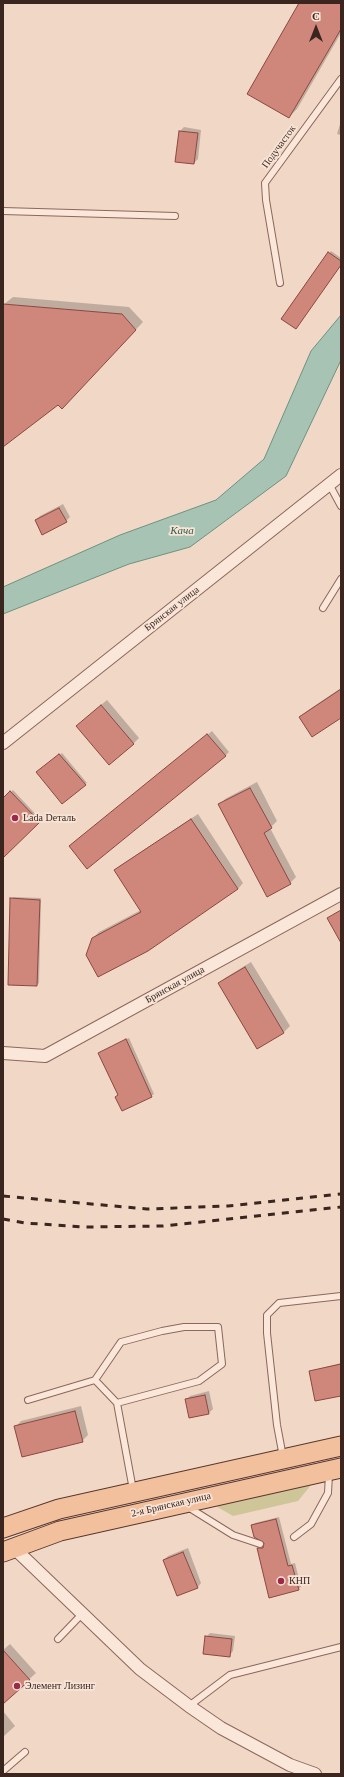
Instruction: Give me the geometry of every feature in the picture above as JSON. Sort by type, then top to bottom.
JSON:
[{"type":"main road","name":"2-я Брянская улица","points":[[3,1528],[59,1509],[341,1446]]},
{"type":"main road","name":"2-я Брянская улица","points":[[9,1550],[60,1531],[335,1470]]},
{"type":"street","name":"Брянская улица","points":[[3,743],[341,475]]},
{"type":"street","name":"Брянская улица","points":[[3,1053],[45,1056],[341,894]]},
{"type":"street","points":[[9,1550],[84,1613],[140,1669],[189,1706],[221,1728],[290,1765],[314,1774]]},
{"type":"lane","name":"Подучасток","points":[[280,283],[266,200],[266,183],[341,79]]},
{"type":"lane","points":[[3,211],[175,216]]},
{"type":"lane","points":[[329,484],[341,506]]},
{"type":"lane","points":[[323,608],[341,579]]},
{"type":"lane","points":[[283,1458],[277,1425],[267,1333],[267,1315],[279,1303],[341,1296]]},
{"type":"lane","points":[[28,1400],[95,1380],[121,1342],[162,1331],[184,1327],[218,1327],[222,1364],[199,1381],[117,1403]]},
{"type":"lane","points":[[95,1380],[117,1403],[133,1492]]},
{"type":"lane","points":[[294,1537],[311,1524],[328,1493],[335,1470]]},
{"type":"lane","points":[[182,1503],[233,1535],[260,1544]]},
{"type":"lane","points":[[58,1639],[84,1613]]},
{"type":"lane","points":[[189,1706],[230,1675],[341,1647]]},
{"type":"lane","points":[[3,1771],[25,1752]]},
{"type":"shaded area","points":[[311,1485],[298,1501],[233,1516],[214,1505]]},
{"type":"water","name":"Кача","points":[[341,315],[341,360],[286,476],[190,547],[129,564],[3,614],[3,587],[120,535],[216,500],[264,459],[311,351]]},
{"type":"building","points":[[299,3],[341,3],[341,29],[289,118],[247,94]]},
{"type":"building","points":[[179,131],[198,133],[194,164],[175,162]]},
{"type":"building","points":[[328,252],[341,261],[341,265],[296,329],[281,319]]},
{"type":"building","points":[[3,304],[122,314],[136,330],[62,409],[58,405],[3,447]]},
{"type":"building","points":[[59,508],[67,522],[42,535],[35,520]]},
{"type":"building","points":[[341,689],[341,718],[312,737],[299,717]]},
{"type":"building","points":[[101,705],[134,744],[109,765],[76,726]]},
{"type":"building","points":[[207,734],[226,756],[87,869],[69,846]]},
{"type":"building","points":[[59,754],[86,785],[62,804],[36,772]]},
{"type":"building","points":[[250,788],[272,828],[264,833],[291,884],[267,897],[218,804]]},
{"type":"building","points":[[10,791],[40,822],[3,858],[3,798]]},
{"type":"building","points":[[191,819],[238,889],[148,951],[98,977],[86,955],[92,938],[141,912],[114,870]]},
{"type":"building","points":[[10,898],[40,900],[37,986],[8,985]]},
{"type":"building","points":[[341,910],[341,943],[327,918]]},
{"type":"building","points":[[245,967],[284,1033],[257,1049],[218,983]]},
{"type":"building","points":[[126,1039],[152,1097],[122,1111],[115,1097],[118,1095],[98,1053]]},
{"type":"building","points":[[341,1364],[341,1396],[315,1401],[309,1371]]},
{"type":"building","points":[[205,1395],[209,1414],[189,1418],[185,1399]]},
{"type":"building","points":[[75,1411],[83,1442],[22,1457],[14,1426]]},
{"type":"building","points":[[276,1519],[288,1566],[292,1565],[299,1590],[269,1598],[257,1548],[263,1548],[264,1543],[254,1537],[251,1525]]},
{"type":"building","points":[[183,1552],[198,1588],[177,1596],[163,1560]]},
{"type":"building","points":[[205,1636],[232,1639],[230,1657],[203,1654]]},
{"type":"building","points":[[3,1650],[30,1680],[3,1704]]},
{"type":"railway","points":[[3,1196],[147,1209],[228,1206],[341,1194]]},
{"type":"railway","points":[[3,1219],[25,1223],[84,1227],[163,1226],[341,1207]]},
{"type":"place","name":"Lada Dеталь","points":[[15,818]]},
{"type":"place","name":"КНП","points":[[281,1581]]},
{"type":"place","name":"Элемент Лизинг","points":[[17,1686]]}]
